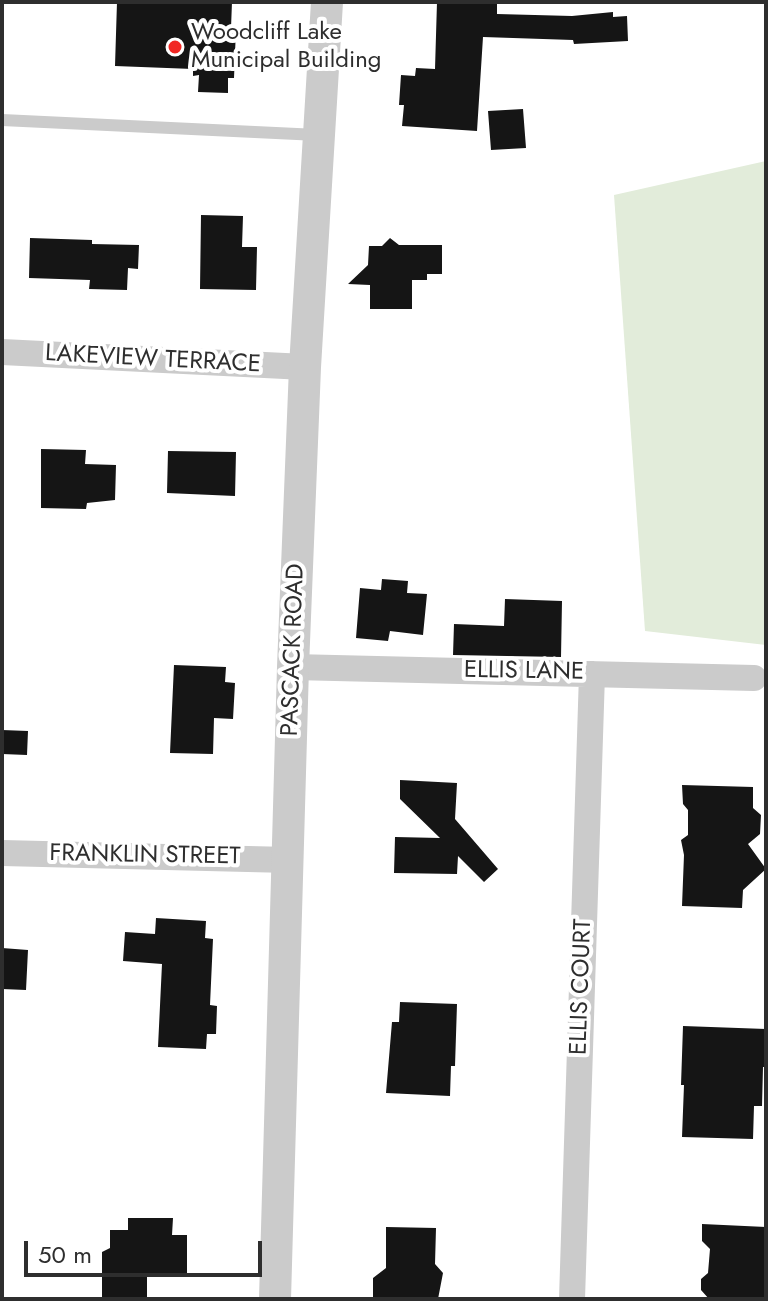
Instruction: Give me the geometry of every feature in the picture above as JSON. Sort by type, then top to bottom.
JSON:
[{"type":"street","name":"PASCACK ROAD","points":[[275,1299],[305,367],[327,2]]},
{"type":"street","name":"LAKEVIEW TERRACE","points":[[2,352],[305,367]]},
{"type":"street","name":"ELLIS LANE","points":[[293,667],[754,678]]},
{"type":"street","name":"ELLIS COURT","points":[[572,1299],[592,674]]},
{"type":"street","name":"FRANKLIN STREET","points":[[2,853],[289,860]]},
{"type":"lane","points":[[2,120],[319,135]]},
{"type":"green space","points":[[766,161],[766,645],[645,631],[614,195]]},
{"type":"building","name":"Woodcliff Lake Municipal Building","points":[[117,2],[232,2],[231,28],[236,29],[234,78],[228,78],[228,93],[198,92],[199,75],[193,76],[193,69],[115,66]]},
{"type":"building","points":[[437,2],[497,2],[497,14],[572,16],[613,12],[613,17],[627,16],[628,41],[574,44],[573,40],[483,37],[477,131],[402,126],[404,105],[399,105],[401,75],[415,76],[416,68],[435,69]]},
{"type":"building","points":[[523,109],[526,148],[491,150],[488,111]]},
{"type":"building","points":[[201,215],[243,216],[242,247],[257,247],[256,290],[200,289]]},
{"type":"building","points":[[30,238],[139,245],[138,269],[128,268],[127,290],[89,289],[90,280],[29,278]]},
{"type":"building","points":[[390,238],[399,245],[442,245],[442,274],[427,274],[427,280],[412,280],[412,309],[370,309],[370,285],[348,284],[368,265],[369,246],[382,246]]},
{"type":"building","points":[[41,449],[86,450],[85,464],[116,465],[115,500],[87,503],[86,509],[41,508]]},
{"type":"building","points":[[168,451],[236,452],[235,496],[167,493]]},
{"type":"building","points":[[382,579],[408,581],[407,593],[427,594],[423,635],[390,631],[388,641],[356,638],[360,588],[381,590]]},
{"type":"building","points":[[505,599],[562,601],[561,657],[453,655],[454,624],[504,626]]},
{"type":"building","points":[[174,665],[226,667],[225,682],[235,683],[233,719],[214,718],[213,754],[170,753]]},
{"type":"building","points":[[2,730],[28,731],[27,755],[2,754]]},
{"type":"building","points":[[400,780],[457,783],[455,819],[498,869],[484,882],[458,856],[457,874],[394,873],[395,837],[440,838],[400,799]]},
{"type":"building","points":[[682,785],[753,787],[753,808],[761,815],[760,834],[748,844],[766,869],[743,890],[742,908],[682,906],[684,855],[681,840],[688,835],[688,810],[683,804]]},
{"type":"building","points":[[156,918],[206,921],[205,938],[213,939],[210,1005],[217,1006],[216,1034],[207,1034],[206,1049],[158,1047],[162,964],[123,961],[125,932],[155,934]]},
{"type":"building","points":[[2,948],[28,950],[26,990],[2,989]]},
{"type":"building","points":[[400,1002],[457,1004],[455,1066],[451,1066],[450,1096],[386,1093],[392,1022],[399,1022]]},
{"type":"building","points":[[683,1026],[766,1029],[762,1106],[754,1106],[753,1139],[682,1137]]},
{"type":"building","points":[[128,1218],[173,1218],[172,1235],[187,1235],[187,1276],[147,1275],[147,1299],[102,1299],[102,1252],[110,1248],[110,1230],[128,1230]]},
{"type":"building","points":[[702,1224],[766,1227],[766,1299],[709,1299],[701,1290],[701,1279],[708,1273],[710,1249],[702,1241]]},
{"type":"building","points":[[386,1227],[436,1228],[435,1264],[443,1273],[438,1299],[373,1299],[373,1278],[386,1268]]},
{"type":"place","name":"Woodcliff Lake Municipal Building","points":[[175,47]]}]
